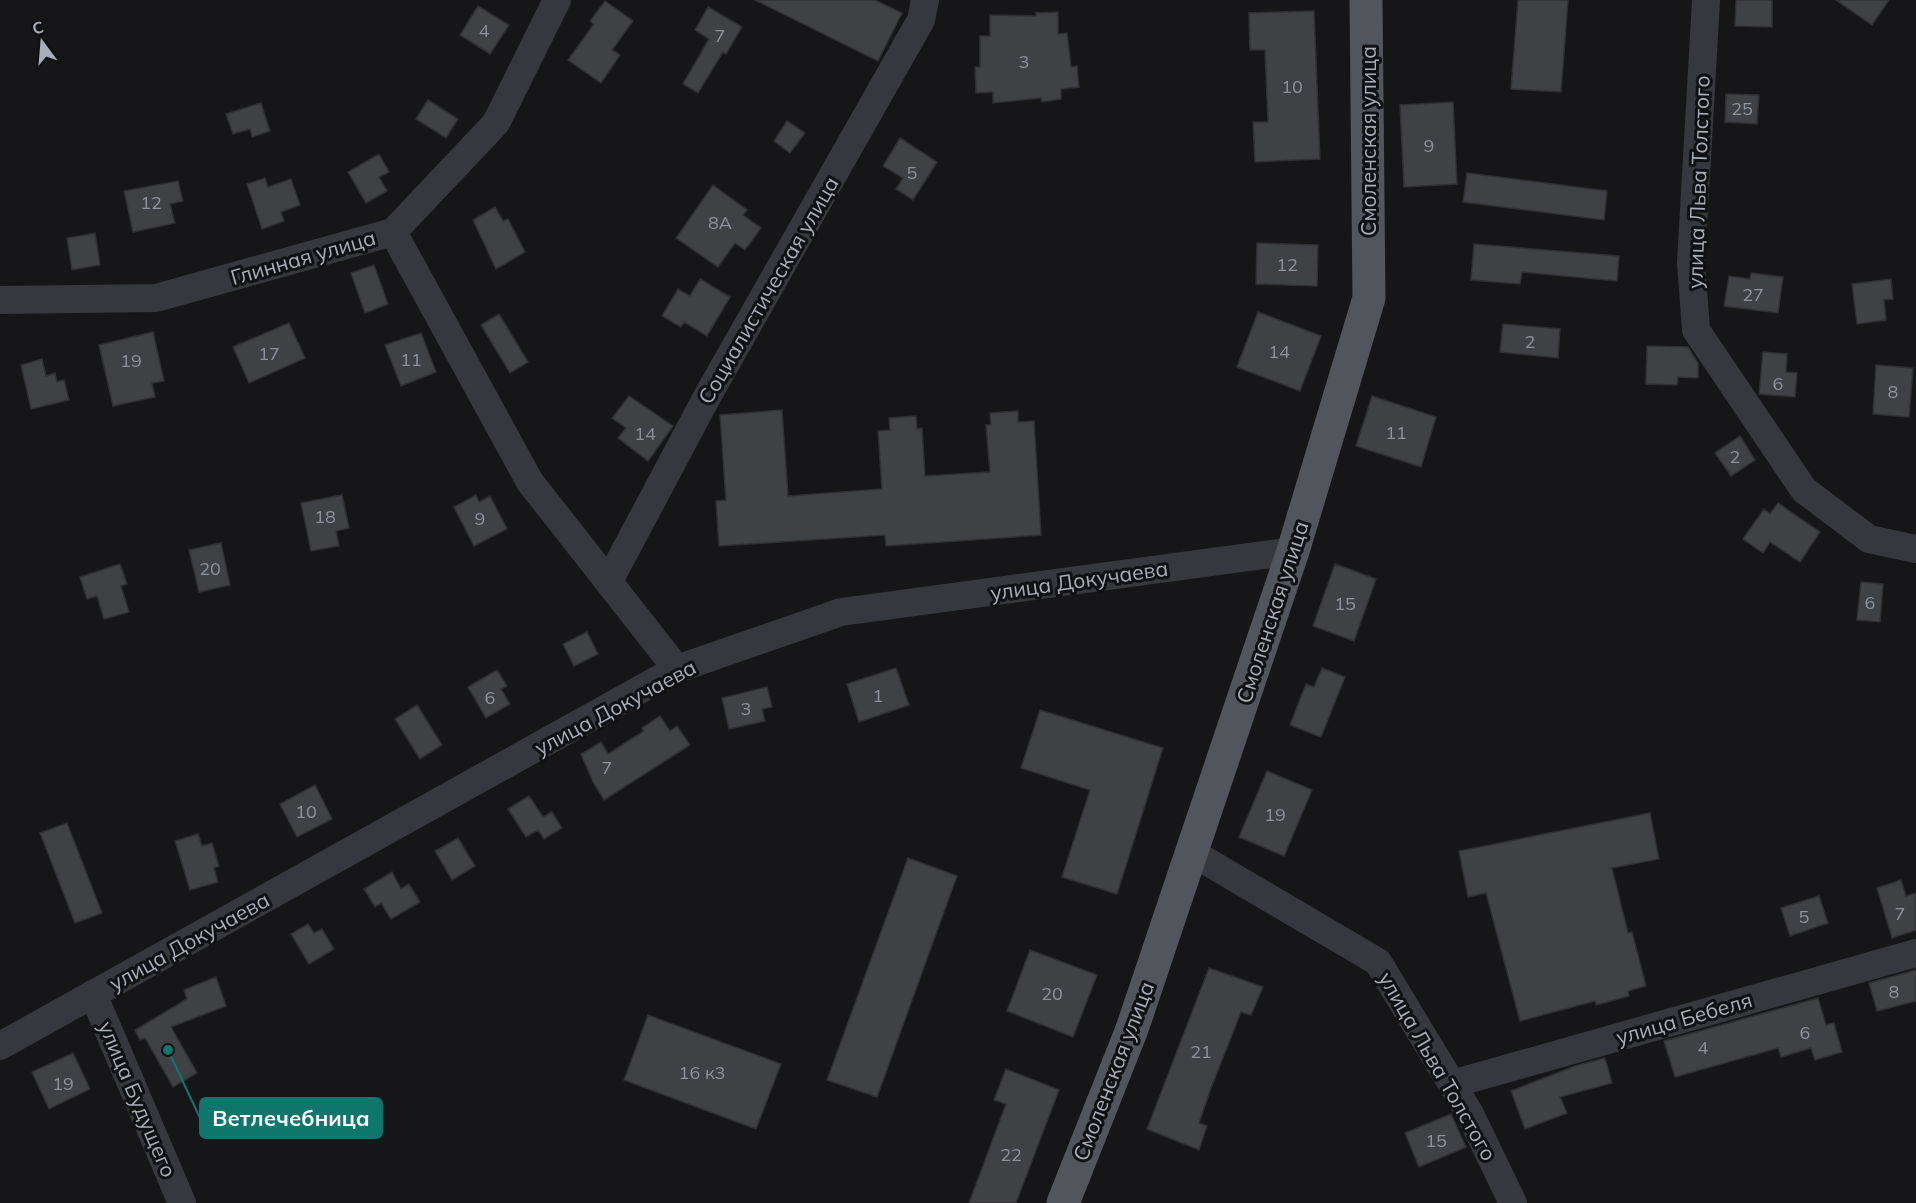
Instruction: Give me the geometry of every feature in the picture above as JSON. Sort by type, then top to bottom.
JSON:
[{"type":"main road","name":"Смоленская улица","points":[[1063,1203],[1132,1029],[1293,551],[1369,298],[1366,0]]},
{"type":"street","name":"Глинная улица","points":[[0,300],[156,298],[393,232],[496,123],[558,0]]},
{"type":"street","name":"Социалистическая улица","points":[[609,581],[708,395],[921,20],[926,0]]},
{"type":"street","name":"улица Льва Толстого","points":[[1707,0],[1691,263],[1696,330],[1804,490],[1869,539],[1916,549]]},
{"type":"street","points":[[393,232],[530,482],[677,669]]},
{"type":"street","name":"улица Докучаева","points":[[0,1046],[677,669],[840,612],[1293,551]]},
{"type":"street","name":"улица Льва Толстого","points":[[1191,852],[1378,962],[1470,1114],[1513,1203]]},
{"type":"street","name":"улица Бебеля","points":[[1452,1084],[1916,953]]},
{"type":"street","name":"улица Будущего","points":[[93,994],[182,1203]]},
{"type":"building","points":[[755,0],[875,0],[902,13],[878,61]]},
{"type":"building","points":[[1518,0],[1568,0],[1561,92],[1511,89]]},
{"type":"building","points":[[1736,0],[1772,0],[1772,27],[1735,26]]},
{"type":"building","points":[[1836,0],[1889,0],[1872,25]]},
{"type":"building","points":[[605,1],[633,21],[612,50],[620,55],[601,83],[568,60],[594,24],[590,21]]},
{"type":"building","points":[[478,6],[509,25],[490,54],[460,35]]},
{"type":"building","points":[[708,7],[742,27],[726,54],[723,52],[698,93],[683,84],[709,39],[695,30]]},
{"type":"building","points":[[1314,11],[1320,159],[1255,162],[1253,122],[1268,122],[1265,50],[1250,50],[1249,13]]},
{"type":"building","points":[[1058,12],[1058,34],[1067,33],[1071,67],[1077,66],[1079,87],[1061,89],[1061,99],[1042,102],[1041,98],[993,103],[993,92],[976,93],[975,67],[980,67],[980,36],[990,36],[990,15],[1036,16],[1036,13]]},
{"type":"building","points":[[1726,94],[1759,95],[1757,124],[1725,122]]},
{"type":"building","points":[[428,100],[458,119],[446,138],[416,119]]},
{"type":"building","points":[[1453,102],[1457,184],[1404,187],[1400,105]]},
{"type":"building","points":[[261,103],[270,131],[252,137],[250,129],[233,134],[226,114]]},
{"type":"building","points":[[787,121],[805,133],[790,153],[774,141]]},
{"type":"building","points":[[900,138],[937,162],[913,200],[896,189],[903,178],[883,166]]},
{"type":"building","points":[[379,154],[389,172],[379,177],[387,191],[366,203],[348,172]]},
{"type":"building","points":[[1467,173],[1607,191],[1604,220],[1463,202]]},
{"type":"building","points":[[265,178],[268,187],[291,179],[300,205],[281,212],[284,221],[262,229],[247,184]]},
{"type":"building","points":[[178,181],[183,201],[170,204],[175,223],[133,232],[124,191]]},
{"type":"building","points":[[713,185],[747,210],[743,215],[761,228],[745,250],[735,243],[718,267],[676,238]]},
{"type":"building","points":[[495,207],[503,221],[508,219],[525,252],[496,269],[473,220]]},
{"type":"building","points":[[95,233],[100,265],[72,270],[67,238]]},
{"type":"building","points":[[1257,243],[1318,245],[1317,286],[1256,284]]},
{"type":"building","points":[[1474,244],[1619,256],[1617,281],[1522,272],[1520,284],[1471,280]]},
{"type":"building","points":[[374,265],[388,304],[365,313],[351,273]]},
{"type":"building","points":[[1751,273],[1783,277],[1778,313],[1724,306],[1729,276],[1750,279]]},
{"type":"building","points":[[700,279],[730,297],[707,336],[684,322],[681,327],[662,316],[678,289],[690,296]]},
{"type":"building","points":[[1891,279],[1893,299],[1884,300],[1886,320],[1857,324],[1852,284]]},
{"type":"building","points":[[1258,312],[1321,336],[1300,391],[1237,367]]},
{"type":"building","points":[[499,314],[528,362],[510,373],[481,325]]},
{"type":"building","points":[[289,323],[305,358],[249,383],[233,347]]},
{"type":"building","points":[[1503,324],[1560,329],[1558,358],[1500,352]]},
{"type":"building","points":[[153,332],[164,381],[152,383],[155,397],[113,406],[99,345]]},
{"type":"building","points":[[421,333],[436,372],[401,386],[385,345]]},
{"type":"building","points":[[1647,346],[1688,347],[1698,363],[1698,378],[1678,377],[1677,385],[1646,384]]},
{"type":"building","points":[[1763,352],[1787,354],[1786,372],[1797,373],[1795,397],[1759,394]]},
{"type":"building","points":[[42,359],[46,376],[55,373],[57,382],[64,380],[69,400],[31,409],[21,365]]},
{"type":"building","points":[[1876,365],[1913,368],[1909,417],[1873,414]]},
{"type":"building","points":[[629,396],[673,426],[648,461],[618,438],[626,428],[612,418]]},
{"type":"building","points":[[1372,396],[1436,417],[1421,467],[1356,446]]},
{"type":"building","points":[[782,410],[788,496],[882,489],[878,431],[890,430],[889,418],[916,416],[917,429],[922,428],[925,476],[990,472],[986,425],[991,425],[990,413],[1018,411],[1018,422],[1034,421],[1041,535],[886,546],[885,535],[719,546],[716,501],[726,500],[720,415]]},
{"type":"building","points":[[1740,436],[1755,460],[1731,476],[1715,453]]},
{"type":"building","points":[[342,495],[349,528],[336,531],[339,546],[311,551],[301,503]]},
{"type":"building","points":[[476,495],[479,502],[490,496],[507,529],[474,546],[454,507]]},
{"type":"building","points":[[1778,503],[1820,532],[1800,562],[1770,542],[1763,553],[1743,539],[1764,509],[1770,514]]},
{"type":"building","points":[[221,543],[230,585],[199,592],[189,550]]},
{"type":"building","points":[[120,564],[127,584],[121,586],[129,612],[104,619],[97,596],[87,599],[80,577]]},
{"type":"building","points":[[1335,564],[1376,579],[1354,641],[1313,626]]},
{"type":"building","points":[[1861,582],[1883,584],[1880,622],[1857,620]]},
{"type":"building","points":[[587,632],[598,654],[574,666],[563,644]]},
{"type":"building","points":[[896,668],[909,705],[859,722],[847,684]]},
{"type":"building","points":[[1322,668],[1345,677],[1321,737],[1290,725],[1306,684],[1314,687]]},
{"type":"building","points":[[497,670],[507,686],[501,689],[510,704],[486,718],[468,687]]},
{"type":"building","points":[[767,687],[772,707],[762,709],[765,721],[729,729],[722,698]]},
{"type":"building","points":[[417,705],[442,745],[420,759],[395,719]]},
{"type":"building","points":[[1040,710],[1163,748],[1117,894],[1062,877],[1090,790],[1021,768]]},
{"type":"building","points":[[660,716],[670,731],[677,726],[690,745],[604,800],[581,754],[601,742],[608,754],[644,731],[642,728]]},
{"type":"building","points":[[1267,771],[1312,790],[1284,856],[1239,837]]},
{"type":"building","points":[[315,785],[332,819],[297,837],[280,804]]},
{"type":"building","points":[[529,796],[543,817],[552,812],[562,828],[544,839],[538,830],[526,837],[508,809]]},
{"type":"building","points":[[1650,813],[1659,859],[1612,868],[1628,933],[1632,932],[1646,986],[1628,991],[1629,996],[1596,1005],[1595,1001],[1520,1021],[1486,893],[1468,897],[1459,851]]},
{"type":"building","points":[[67,823],[102,913],[75,923],[40,833]]},
{"type":"building","points":[[198,834],[202,846],[212,843],[219,866],[214,868],[218,882],[190,890],[175,841]]},
{"type":"building","points":[[458,838],[475,866],[452,880],[435,851]]},
{"type":"building","points":[[908,858],[957,876],[877,1097],[827,1080]]},
{"type":"building","points":[[392,872],[401,889],[409,884],[420,902],[391,919],[381,903],[375,907],[364,889]]},
{"type":"building","points":[[1901,880],[1906,896],[1916,893],[1916,930],[1892,938],[1877,888]]},
{"type":"building","points":[[1819,896],[1828,923],[1790,936],[1781,908]]},
{"type":"building","points":[[308,924],[314,933],[322,929],[334,949],[309,964],[291,934]]},
{"type":"building","points":[[1030,950],[1097,975],[1073,1037],[1007,1011]]},
{"type":"building","points":[[1209,968],[1263,987],[1251,1015],[1241,1012],[1211,1088],[1199,1123],[1207,1126],[1199,1150],[1147,1129]]},
{"type":"building","points":[[1916,970],[1916,1001],[1877,1011],[1869,983]]},
{"type":"building","points":[[216,977],[226,1006],[171,1027],[197,1073],[173,1087],[145,1038],[140,1040],[135,1030],[187,999],[184,990]]},
{"type":"building","points":[[1818,998],[1826,1025],[1834,1023],[1842,1052],[1815,1060],[1811,1048],[1781,1057],[1778,1048],[1675,1077],[1664,1041]]},
{"type":"building","points":[[648,1015],[781,1064],[756,1129],[624,1080]]},
{"type":"building","points":[[73,1053],[90,1089],[49,1109],[32,1072]]},
{"type":"building","points":[[1605,1058],[1612,1083],[1560,1097],[1567,1113],[1525,1129],[1511,1091],[1575,1066]]},
{"type":"building","points":[[1006,1069],[1059,1090],[1016,1203],[969,1203],[1006,1104],[994,1100]]},
{"type":"building","points":[[1451,1114],[1466,1147],[1419,1167],[1405,1133]]},
{"type":"place","name":"Ветлечебница","points":[[168,1050]]}]
